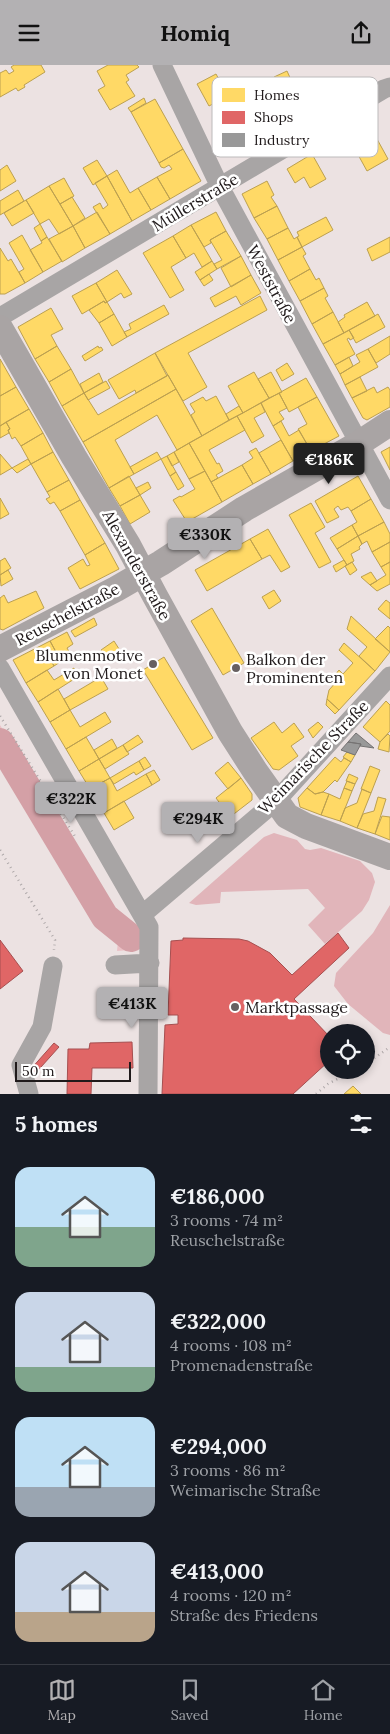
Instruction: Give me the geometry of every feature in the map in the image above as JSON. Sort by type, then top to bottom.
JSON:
[{"type":"street","name":"Weststraße","points":[[162,65],[220,187],[390,500]]},
{"type":"street","name":"Müllerstraße","points":[[0,317],[273,157]]},
{"type":"street","name":"Alexanderstraße","points":[[0,328],[74,457],[128,545],[230,732],[287,816],[297,823],[390,857]]},
{"type":"street","name":"Reuschelstraße","points":[[0,649],[143,573],[244,509],[358,444],[390,423]]},
{"type":"street","points":[[0,668],[149,927],[148,1094]]},
{"type":"street","name":"Weimarische Straße","points":[[143,914],[276,801],[390,676]]},
{"type":"street","points":[[115,965],[150,963]]},
{"type":"street","points":[[29,1094],[21,1065],[42,1027],[53,966]]},
{"type":"path","points":[[0,850],[55,940],[53,966]]},
{"type":"path","points":[[375,1058],[390,1047]]},
{"type":"path","points":[[316,1094],[337,1079]]},
{"type":"shaded area","points":[[0,725],[119,917],[129,925],[134,934],[132,936],[106,915],[0,738]]},
{"type":"shaded area","points":[[274,833],[297,840],[305,849],[321,848],[360,861],[372,873],[375,882],[369,900],[362,911],[325,944],[308,925],[325,908],[308,889],[221,892],[220,903],[196,905],[189,903],[264,837]]},
{"type":"shaded area","points":[[390,905],[390,1035],[383,1033],[375,1026],[375,1024],[372,1024],[348,1004],[334,986],[336,973],[373,933]]},
{"type":"shaded area","points":[[105,921],[131,940],[140,936],[141,949],[117,951],[118,941]]},
{"type":"building: Homes","points":[[14,65],[41,65],[45,72],[18,91],[16,88],[0,97],[0,73],[6,70],[9,74],[14,71],[11,67]]},
{"type":"building: Homes","points":[[108,65],[137,65],[139,67],[126,75],[129,80],[126,82],[135,96],[110,110],[98,90],[105,86],[97,71]]},
{"type":"building: Homes","points":[[287,71],[290,77],[274,77]]},
{"type":"building: Homes","points":[[216,74],[218,77],[212,77],[212,104],[209,106],[197,84]]},
{"type":"building: Homes","points":[[144,98],[146,103],[131,112],[128,108]]},
{"type":"building: Homes","points":[[155,99],[183,149],[159,163],[131,112]]},
{"type":"building: Homes","points":[[378,141],[388,159],[367,171],[359,157],[378,157]]},
{"type":"building: Homes","points":[[183,149],[201,181],[170,199],[157,177],[172,169],[169,165],[164,168],[161,167],[159,163]]},
{"type":"building: Homes","points":[[307,157],[314,157],[326,179],[310,188],[304,177],[295,183],[287,169]]},
{"type":"building: Homes","points":[[97,160],[107,176],[93,185],[83,168]]},
{"type":"building: Homes","points":[[7,165],[16,181],[0,191],[0,170]]},
{"type":"building: Homes","points":[[117,170],[130,193],[138,188],[151,210],[132,221],[107,176]]},
{"type":"building: Homes","points":[[107,176],[132,221],[110,234],[93,207],[100,203],[103,209],[108,205],[95,183]]},
{"type":"building: Homes","points":[[157,177],[170,199],[151,210],[138,188]]},
{"type":"building: Homes","points":[[64,178],[74,196],[60,204],[49,186]]},
{"type":"building: Homes","points":[[267,181],[274,195],[271,197],[277,206],[254,218],[242,194]]},
{"type":"building: Homes","points":[[49,186],[73,226],[59,234],[49,219],[40,224],[26,200]]},
{"type":"building: Homes","points":[[18,190],[24,201],[0,215],[0,201]]},
{"type":"building: Homes","points":[[72,197],[85,218],[73,226],[60,204]]},
{"type":"building: Homes","points":[[26,200],[34,213],[12,226],[4,213]]},
{"type":"building: Homes","points":[[277,206],[288,228],[267,239],[254,218]]},
{"type":"building: Homes","points":[[97,212],[110,234],[85,248],[73,226]]},
{"type":"building: Homes","points":[[216,212],[226,231],[210,240],[211,243],[204,247],[191,225]]},
{"type":"building: Homes","points":[[326,217],[333,230],[302,247],[297,237],[299,236],[297,232]]},
{"type":"building: Homes","points":[[40,224],[47,237],[41,241],[34,228]]},
{"type":"building: Homes","points":[[191,225],[212,261],[202,267],[194,253],[186,258],[173,236]]},
{"type":"building: Homes","points":[[73,226],[85,248],[62,262],[49,239]]},
{"type":"building: Homes","points":[[288,228],[294,239],[297,237],[302,247],[278,260],[267,239]]},
{"type":"building: Homes","points":[[226,231],[241,256],[217,269],[214,264],[222,260],[210,240]]},
{"type":"building: Homes","points":[[22,235],[43,272],[25,283],[19,272],[24,269],[9,243]]},
{"type":"building: Homes","points":[[173,236],[186,258],[171,267],[184,290],[170,298],[143,253]]},
{"type":"building: Homes","points":[[47,237],[62,261],[43,272],[30,250],[42,243],[41,241]]},
{"type":"building: Homes","points":[[390,237],[390,252],[372,261],[367,249]]},
{"type":"building: Homes","points":[[302,247],[306,254],[303,256],[310,269],[289,281],[278,260]]},
{"type":"building: Homes","points":[[0,248],[8,261],[11,259],[25,283],[5,294],[0,294]]},
{"type":"building: Homes","points":[[241,256],[251,275],[231,287],[221,268]]},
{"type":"building: Homes","points":[[212,261],[217,269],[200,280],[195,272]]},
{"type":"building: Homes","points":[[310,269],[316,280],[319,278],[324,288],[300,301],[289,281]]},
{"type":"building: Homes","points":[[117,270],[132,294],[124,298],[121,293],[107,302],[96,283]]},
{"type":"building: Homes","points":[[209,274],[213,280],[204,286],[200,280]]},
{"type":"building: Homes","points":[[251,275],[261,293],[241,305],[236,296],[215,307],[210,298]]},
{"type":"building: Homes","points":[[96,283],[107,302],[105,303],[104,301],[82,314],[72,296]]},
{"type":"building: Homes","points":[[324,288],[328,296],[325,298],[333,312],[312,324],[300,301]]},
{"type":"building: Homes","points":[[260,296],[267,310],[188,353],[207,387],[183,401],[155,353]]},
{"type":"building: Homes","points":[[104,301],[105,303],[107,302],[114,314],[99,323],[89,310]]},
{"type":"building: Homes","points":[[367,302],[375,316],[344,333],[338,322],[345,317],[344,315]]},
{"type":"building: Homes","points":[[164,305],[169,314],[127,337],[124,332],[131,329],[129,324]]},
{"type":"building: Homes","points":[[51,308],[63,329],[51,335],[57,346],[35,359],[18,327]]},
{"type":"building: Homes","points":[[333,312],[344,333],[323,344],[312,324]]},
{"type":"building: Homes","points":[[114,314],[127,337],[112,346],[99,323]]},
{"type":"building: Homes","points":[[378,314],[385,327],[356,343],[349,330]]},
{"type":"building: Homes","points":[[349,330],[354,338],[347,339],[355,354],[335,365],[323,344]]},
{"type":"building: Homes","points":[[390,336],[390,354],[376,363],[368,349]]},
{"type":"building: Homes","points":[[57,346],[71,369],[49,382],[35,359]]},
{"type":"building: Homes","points":[[98,346],[103,350],[85,361],[82,356]]},
{"type":"building: Homes","points":[[368,349],[378,367],[345,385],[340,374],[360,362],[356,355]]},
{"type":"building: Homes","points":[[155,353],[167,376],[136,393],[135,390],[119,399],[108,380]]},
{"type":"building: Homes","points":[[349,357],[353,366],[340,374],[335,365]]},
{"type":"building: Homes","points":[[0,359],[16,387],[0,396]]},
{"type":"building: Homes","points":[[287,363],[294,374],[282,381],[276,370]]},
{"type":"building: Homes","points":[[71,369],[84,393],[62,406],[49,382]]},
{"type":"building: Homes","points":[[254,372],[269,398],[243,413],[228,386]]},
{"type":"building: Homes","points":[[271,372],[282,392],[269,398],[258,379]]},
{"type":"building: Homes","points":[[99,373],[103,382],[84,393],[80,384]]},
{"type":"building: Homes","points":[[168,375],[176,389],[83,442],[62,406],[84,393],[98,415]]},
{"type":"building: Homes","points":[[360,377],[367,391],[352,398],[345,385]]},
{"type":"building: Homes","points":[[306,378],[317,397],[289,412],[279,393]]},
{"type":"building: Homes","points":[[106,381],[110,388],[88,400],[84,393]]},
{"type":"building: Homes","points":[[16,387],[29,409],[0,426],[0,396]]},
{"type":"building: Homes","points":[[374,387],[377,393],[388,387],[390,390],[390,407],[367,420],[363,418],[352,398]]},
{"type":"building: Homes","points":[[176,389],[202,436],[177,450],[157,415],[115,440],[134,474],[109,488],[83,442]]},
{"type":"building: Homes","points":[[279,393],[287,408],[279,412],[284,419],[273,426],[261,403]]},
{"type":"building: Homes","points":[[216,396],[229,420],[202,436],[191,415],[195,412],[190,404],[203,397],[206,401]]},
{"type":"building: Homes","points":[[317,397],[339,436],[311,451],[298,429],[307,424],[298,407]]},
{"type":"building: Homes","points":[[261,403],[265,412],[254,418],[264,436],[252,443],[237,416]]},
{"type":"building: Homes","points":[[239,406],[243,413],[229,420],[226,414]]},
{"type":"building: Homes","points":[[29,409],[43,433],[21,446],[15,437],[12,439],[6,422]]},
{"type":"building: Homes","points":[[237,416],[245,430],[209,450],[223,471],[216,475],[218,478],[211,482],[189,443]]},
{"type":"building: Homes","points":[[281,421],[289,436],[299,430],[311,451],[293,461],[273,426]]},
{"type":"building: Homes","points":[[6,422],[10,429],[8,430],[9,433],[0,438],[0,426]]},
{"type":"building: Homes","points":[[43,433],[53,452],[31,464],[21,446]]},
{"type":"building: Homes","points":[[281,440],[293,461],[271,474],[259,453]]},
{"type":"building: Homes","points":[[189,443],[205,471],[189,479],[174,452]]},
{"type":"building: Homes","points":[[390,447],[390,470],[381,452]]},
{"type":"building: Homes","points":[[256,448],[271,474],[253,484],[242,465],[253,458],[249,452]]},
{"type":"building: Homes","points":[[53,452],[69,480],[47,492],[31,464]]},
{"type":"building: Homes","points":[[157,452],[161,459],[134,474],[130,467]]},
{"type":"building: Homes","points":[[174,452],[179,462],[172,466],[167,456]]},
{"type":"building: Homes","points":[[0,454],[12,468],[0,475]]},
{"type":"building: Homes","points":[[167,456],[176,472],[170,476],[161,459]]},
{"type":"building: Homes","points":[[28,459],[31,464],[17,473],[12,468]]},
{"type":"building: Homes","points":[[242,465],[253,484],[222,502],[211,482]]},
{"type":"building: Homes","points":[[205,471],[222,502],[187,522],[173,500],[195,489],[189,479]]},
{"type":"building: Homes","points":[[176,472],[184,486],[178,490],[170,476]]},
{"type":"building: Homes","points":[[129,476],[140,495],[120,506],[109,488]]},
{"type":"building: Homes","points":[[358,476],[371,499],[351,511],[348,507],[341,510],[338,506],[334,509],[339,517],[327,523],[315,501]]},
{"type":"building: Homes","points":[[69,480],[80,500],[60,511],[54,502],[50,504],[46,499],[50,497],[47,492]]},
{"type":"building: Homes","points":[[148,482],[151,488],[140,495],[136,488]]},
{"type":"building: Homes","points":[[140,495],[150,512],[130,524],[120,506]]},
{"type":"building: Homes","points":[[0,498],[9,514],[0,519]]},
{"type":"building: Homes","points":[[371,499],[384,522],[358,536],[352,525],[357,522],[351,511]]},
{"type":"building: Homes","points":[[80,500],[105,543],[85,555],[60,511]]},
{"type":"building: Homes","points":[[311,503],[325,527],[315,533],[331,562],[319,568],[289,515]]},
{"type":"building: Homes","points":[[384,522],[390,534],[390,542],[372,552],[367,541],[362,544],[358,536]]},
{"type":"building: Homes","points":[[352,525],[358,536],[337,549],[330,538]]},
{"type":"building: Homes","points":[[268,529],[290,567],[281,572],[270,555],[262,559],[250,539]]},
{"type":"building: Homes","points":[[358,536],[362,544],[359,547],[360,549],[351,554],[354,561],[347,565],[337,549]]},
{"type":"building: Homes","points":[[250,539],[262,559],[207,591],[195,570]]},
{"type":"building: Homes","points":[[390,542],[390,562],[381,567],[372,552]]},
{"type":"building: Homes","points":[[105,543],[119,569],[80,589],[68,568],[83,559],[87,566],[90,565],[85,555]]},
{"type":"building: Homes","points":[[5,558],[11,568],[0,575],[0,561]]},
{"type":"building: Homes","points":[[344,560],[347,565],[336,572],[333,566]]},
{"type":"building: Homes","points":[[352,562],[357,570],[350,575],[345,566]]},
{"type":"building: Homes","points":[[390,562],[390,584],[377,591],[370,585],[386,575],[381,567]]},
{"type":"building: Homes","points":[[8,570],[13,579],[1,586],[0,575]]},
{"type":"building: Homes","points":[[371,572],[377,581],[370,585],[361,577]]},
{"type":"building: Homes","points":[[274,590],[281,601],[269,609],[262,597]]},
{"type":"building: Homes","points":[[36,591],[44,608],[3,630],[0,629],[0,598],[4,595],[8,603]]},
{"type":"building: Homes","points":[[386,600],[390,603],[390,619],[378,609]]},
{"type":"building: Homes","points":[[212,608],[244,663],[223,675],[191,621]]},
{"type":"building: Homes","points":[[351,616],[390,652],[375,671],[359,656],[367,647],[347,629]]},
{"type":"building: Homes","points":[[94,618],[97,625],[75,637],[71,631]]},
{"type":"building: Homes","points":[[388,626],[390,628],[390,652],[375,639]]},
{"type":"building: Homes","points":[[67,632],[73,644],[67,648],[71,655],[54,666],[49,657],[56,652],[50,641]]},
{"type":"building: Homes","points":[[50,641],[56,652],[49,657],[54,666],[26,683],[13,660]]},
{"type":"building: Homes","points":[[114,641],[121,652],[108,660],[101,650]]},
{"type":"building: Homes","points":[[344,643],[375,671],[339,710],[327,699],[329,690],[338,680],[334,676],[339,670],[343,674],[353,663],[339,650]]},
{"type":"building: Homes","points":[[164,657],[213,738],[192,750],[143,670]]},
{"type":"building: Homes","points":[[74,668],[79,676],[38,702],[26,683],[47,670],[54,680]]},
{"type":"building: Homes","points":[[101,677],[108,689],[70,710],[64,699]]},
{"type":"building: Homes","points":[[58,689],[70,710],[50,722],[38,702]]},
{"type":"building: Homes","points":[[327,699],[339,710],[335,714],[326,705]]},
{"type":"building: Homes","points":[[386,701],[390,705],[390,731],[380,742],[363,727]]},
{"type":"building: Homes","points":[[70,710],[80,727],[105,712],[111,722],[66,749],[50,722]]},
{"type":"building: Homes","points":[[274,722],[282,733],[294,723],[304,737],[291,746],[298,756],[279,770],[273,769],[251,738]]},
{"type":"building: Homes","points":[[318,722],[323,727],[313,738],[308,730]]},
{"type":"building: Homes","points":[[388,734],[390,736],[389,752],[378,749],[380,742]]},
{"type":"building: Homes","points":[[138,735],[143,742],[127,752],[123,745]]},
{"type":"building: Homes","points":[[86,737],[99,759],[79,771],[66,749]]},
{"type":"building: Homes","points":[[112,739],[117,748],[99,759],[94,750]]},
{"type":"building: Homes","points":[[123,745],[129,754],[105,769],[99,759]]},
{"type":"building: Homes","points":[[347,752],[355,755],[351,762],[343,757]]},
{"type":"building: Homes","points":[[145,757],[151,766],[144,770],[139,761]]},
{"type":"building: Homes","points":[[335,757],[341,762],[344,758],[351,762],[337,782],[335,780],[323,792],[315,794],[307,788]]},
{"type":"building: Homes","points":[[99,759],[110,778],[90,789],[79,771]]},
{"type":"building: Homes","points":[[139,761],[144,770],[136,775],[134,772],[114,784],[110,778]]},
{"type":"building: Homes","points":[[228,762],[241,778],[228,789],[215,773]]},
{"type":"building: Homes","points":[[370,766],[380,770],[371,793],[361,789]]},
{"type":"building: Homes","points":[[154,770],[160,780],[152,785],[146,774]]},
{"type":"building: Homes","points":[[146,774],[152,785],[104,813],[90,789],[110,778],[117,791]]},
{"type":"building: Homes","points":[[349,774],[358,778],[355,784],[346,781]]},
{"type":"building: Homes","points":[[241,778],[252,794],[252,800],[230,817],[216,798]]},
{"type":"building: Homes","points":[[347,781],[355,784],[352,791],[344,788]]},
{"type":"building: Homes","points":[[307,788],[315,794],[323,792],[329,794],[321,815],[300,807],[298,798]]},
{"type":"building: Homes","points":[[344,788],[352,791],[340,821],[321,815],[329,794],[340,799]]},
{"type":"building: Homes","points":[[362,789],[371,793],[357,828],[340,821],[345,808],[357,803]]},
{"type":"building: Homes","points":[[378,797],[386,799],[375,834],[357,828],[363,814],[374,811]]},
{"type":"building: Homes","points":[[124,801],[134,818],[114,830],[104,813]]},
{"type":"building: Homes","points":[[382,816],[390,817],[390,840],[375,834]]},
{"type":"building: Homes","points":[[353,1086],[361,1094],[344,1094]]},
{"type":"building: Shops","name":"Marktpassage","points":[[338,933],[349,948],[294,999],[320,1026],[320,1069],[293,1094],[162,1094],[165,1025],[178,1024],[178,1015],[168,1015],[171,941],[183,940],[183,938],[239,939],[248,941],[270,953],[292,975]]},
{"type":"building: Shops","points":[[0,940],[23,971],[0,989]]},
{"type":"building: Shops","points":[[132,1042],[133,1068],[92,1068],[91,1094],[67,1094],[68,1049],[89,1049],[90,1043]]},
{"type":"building: Shops","points":[[54,1043],[59,1047],[32,1077],[30,1070]]},
{"type":"building: Industry","points":[[356,733],[374,748],[348,742]]},
{"type":"building: Industry","points":[[348,742],[361,744],[355,755],[341,750]]},
{"type":"waterway","points":[[0,742],[105,917],[131,938]]},
{"type":"place","name":"Blumenmotive von Monet","points":[[153,664]]},
{"type":"place","name":"Balkon der Prominenten","points":[[236,668]]},
{"type":"place","name":"Marktpassage","points":[[235,1007]]}]
